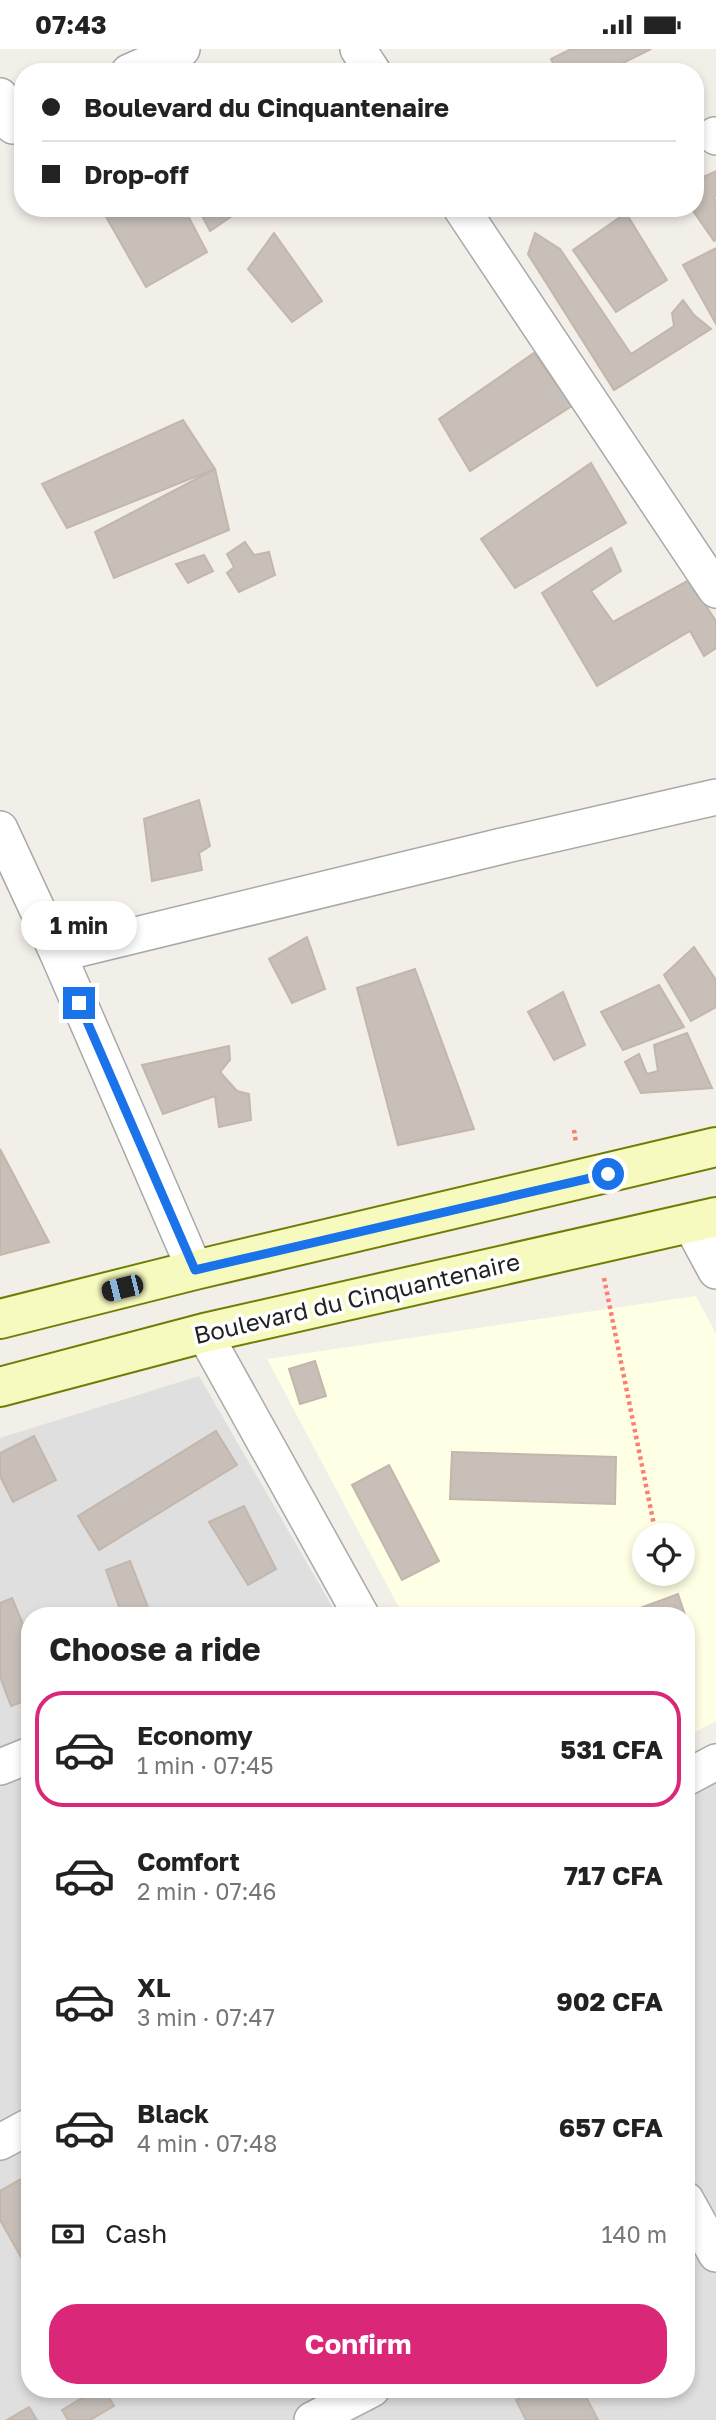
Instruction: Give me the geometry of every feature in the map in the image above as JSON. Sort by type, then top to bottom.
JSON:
[{"type":"main road","points":[[0,1319],[716,1147]]},
{"type":"main road","name":"Boulevard du Cinquantenaire","points":[[0,1387],[204,1333],[703,1220]]},
{"type":"street","points":[[150,63],[182,49]]},
{"type":"street","points":[[467,217],[716,590]]},
{"type":"street","points":[[58,954],[489,849],[716,797]]},
{"type":"street","points":[[0,829],[58,954],[195,1270]]},
{"type":"street","points":[[703,1220],[716,1271]]},
{"type":"street","points":[[204,1333],[357,1607]]},
{"type":"street","points":[[0,1767],[21,1759]]},
{"type":"street","points":[[695,1772],[716,1762]]},
{"type":"street","points":[[0,2142],[21,2131]]},
{"type":"street","points":[[695,2223],[716,2254]]},
{"type":"street","points":[[312,2420],[355,2398]]},
{"type":"path","points":[[574,1130],[584,1179]]},
{"type":"path","points":[[597,1244],[654,1523]]},
{"type":"shaded area","points":[[696,1296],[716,1334],[716,1721],[695,1732],[695,1607],[399,1607],[267,1359]]},
{"type":"shaded area","points":[[199,1376],[332,1607],[21,1607],[21,2398],[695,2398],[695,1794],[716,1783],[716,2420],[0,2420],[0,1438]]},
{"type":"building","points":[[571,49],[651,49],[623,63],[553,63],[551,59]]},
{"type":"building","points":[[716,171],[714,241],[697,217],[704,217],[704,177]]},
{"type":"building","points":[[106,217],[189,217],[207,252],[146,287]]},
{"type":"building","points":[[203,217],[231,217],[210,231]]},
{"type":"building","points":[[620,217],[628,217],[667,280],[616,312],[573,250]]},
{"type":"building","points":[[274,233],[322,301],[292,322],[248,269]]},
{"type":"building","points":[[535,233],[560,249],[631,354],[674,326],[672,313],[683,300],[694,315],[711,329],[614,390],[528,254]]},
{"type":"building","points":[[716,248],[716,324],[683,265]]},
{"type":"building","points":[[534,353],[572,406],[470,471],[439,419]]},
{"type":"building","points":[[183,420],[215,469],[67,528],[42,484]]},
{"type":"building","points":[[591,463],[626,523],[515,588],[481,539]]},
{"type":"building","points":[[215,469],[229,530],[114,578],[95,532]]},
{"type":"building","points":[[245,542],[254,555],[269,552],[275,575],[239,592],[227,573],[234,567],[227,554]]},
{"type":"building","points":[[611,548],[621,571],[591,591],[613,622],[689,580],[716,621],[716,648],[704,656],[690,631],[597,686],[542,593]]},
{"type":"building","points":[[204,555],[213,571],[188,583],[176,564]]},
{"type":"building","points":[[199,800],[210,846],[199,853],[202,870],[152,881],[144,819]]},
{"type":"building","points":[[307,937],[325,989],[292,1003],[269,959]]},
{"type":"building","points":[[694,947],[716,980],[716,1007],[691,1021],[664,975]]},
{"type":"building","points":[[415,969],[474,1129],[398,1145],[357,988]]},
{"type":"building","points":[[659,985],[684,1027],[623,1050],[601,1012]]},
{"type":"building","points":[[563,992],[585,1045],[554,1060],[528,1012]]},
{"type":"building","points":[[687,1033],[712,1088],[641,1093],[625,1062],[639,1054],[647,1074],[658,1071],[654,1045]]},
{"type":"building","points":[[229,1046],[230,1060],[220,1072],[237,1091],[249,1094],[251,1120],[219,1127],[215,1096],[163,1114],[142,1065]]},
{"type":"building","points":[[0,1149],[49,1242],[0,1255]]},
{"type":"building","points":[[315,1361],[326,1396],[300,1404],[289,1369]]},
{"type":"building","points":[[216,1431],[237,1465],[99,1550],[78,1516]]},
{"type":"building","points":[[34,1436],[56,1480],[13,1502],[0,1476],[0,1453]]},
{"type":"building","points":[[452,1452],[616,1457],[615,1504],[450,1499]]},
{"type":"building","points":[[389,1465],[439,1561],[402,1580],[352,1485]]},
{"type":"building","points":[[244,1506],[276,1569],[248,1585],[209,1522]]},
{"type":"building","points":[[130,1561],[148,1607],[119,1607],[106,1570]]},
{"type":"building","points":[[678,1594],[682,1607],[643,1607]]},
{"type":"building","points":[[12,1598],[21,1620],[21,1702],[11,1706],[0,1677],[0,1603]]},
{"type":"building","points":[[21,2179],[21,2257],[0,2220],[0,2191]]},
{"type":"building","points":[[82,2398],[109,2398],[114,2406],[90,2420],[68,2420],[62,2410]]},
{"type":"building","points":[[587,2398],[598,2420],[526,2420],[516,2400]]},
{"type":"building","points":[[29,2407],[37,2420],[7,2420]]},
{"type":"route","points":[[79,1003],[195,1270],[608,1174]]}]
